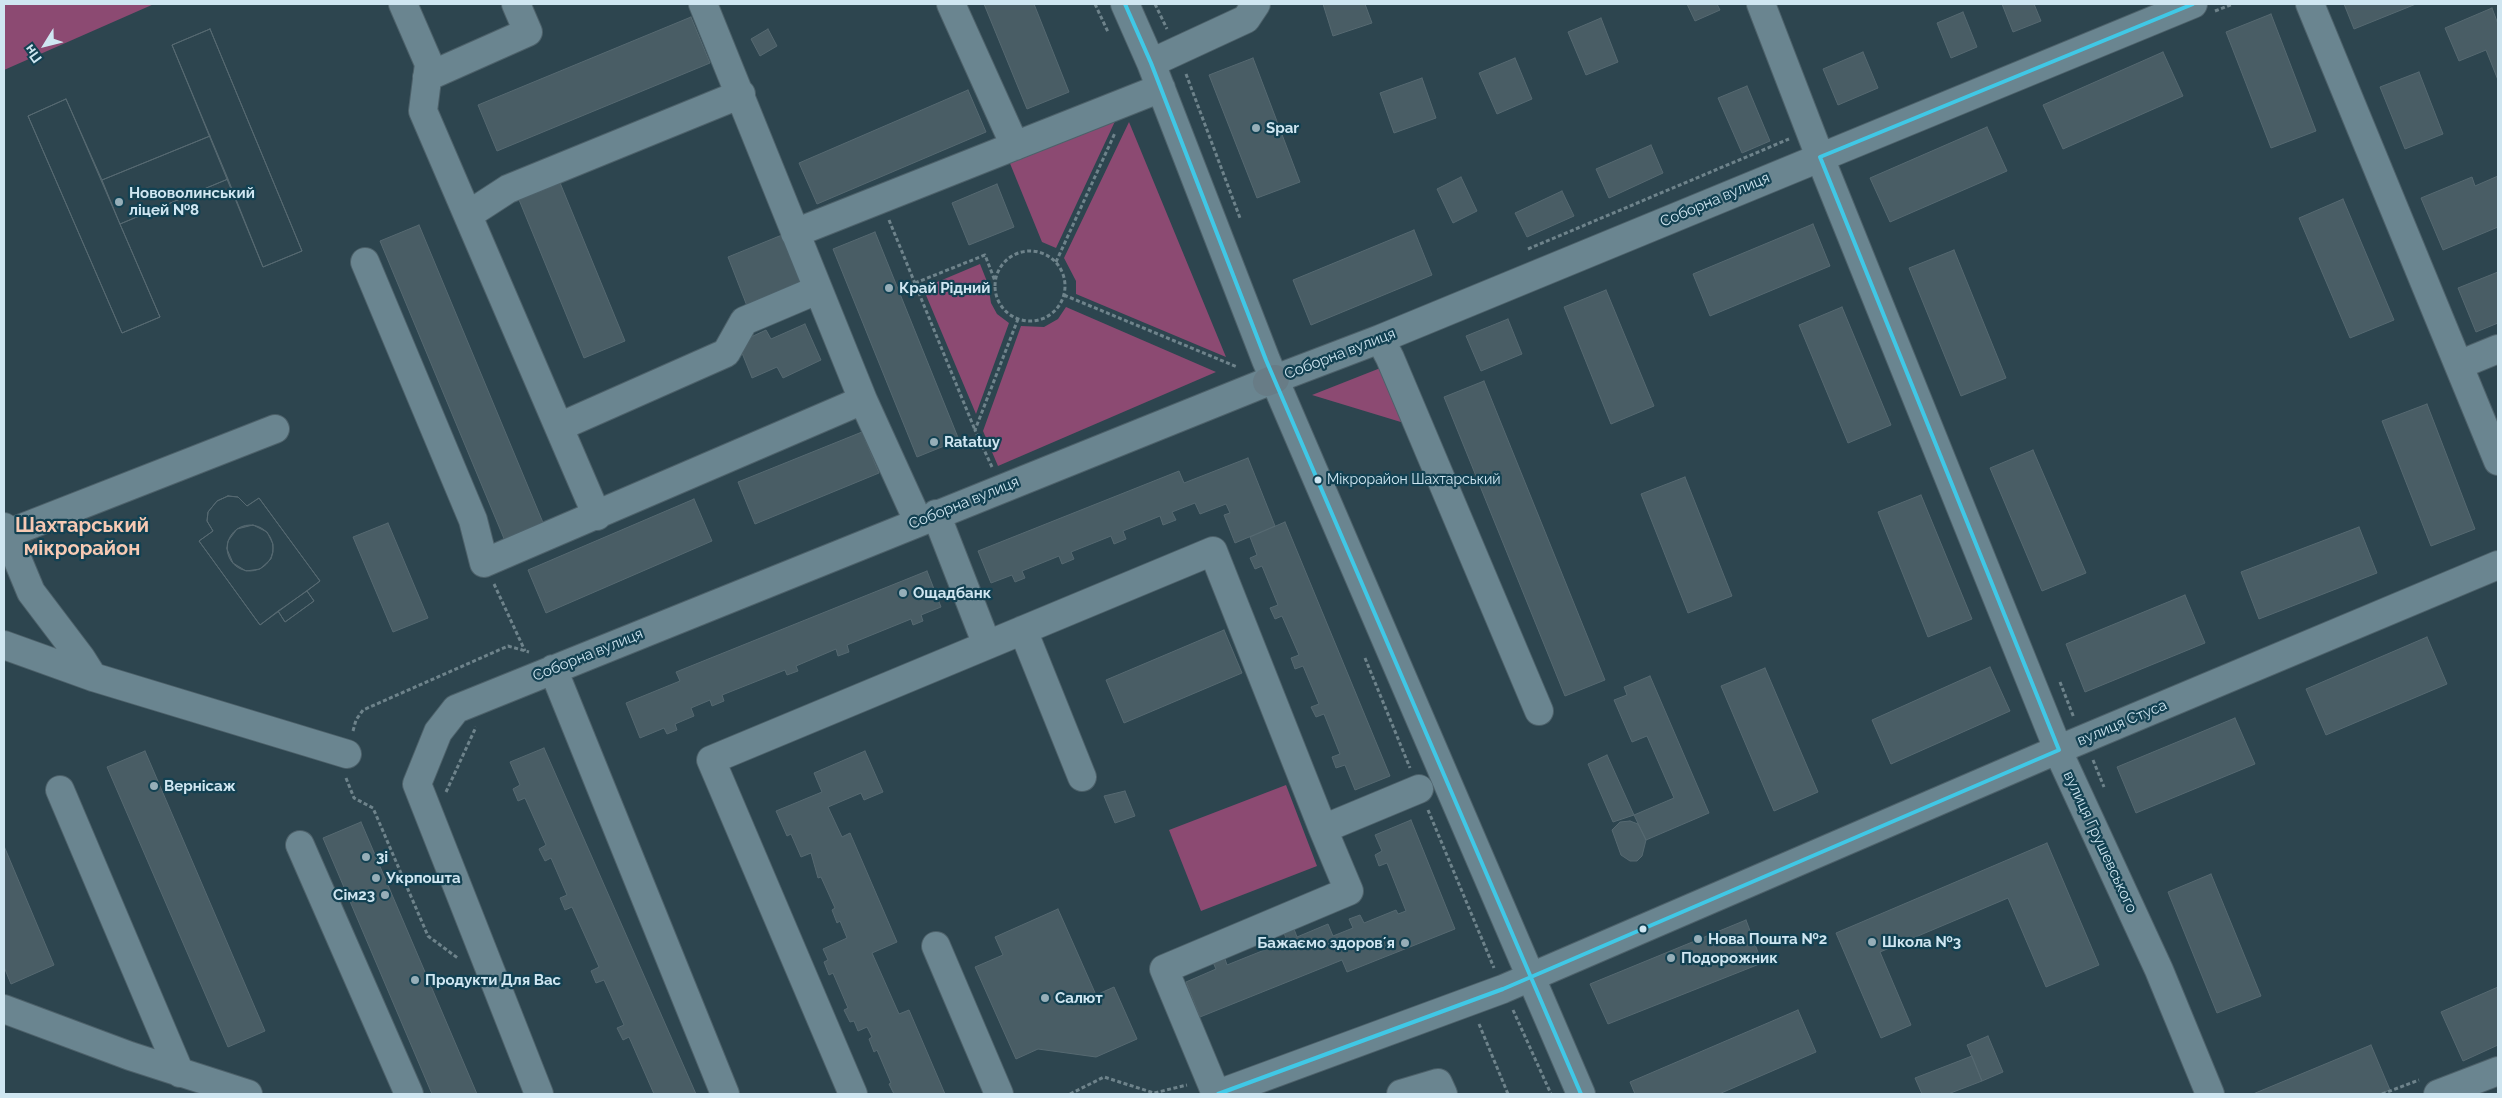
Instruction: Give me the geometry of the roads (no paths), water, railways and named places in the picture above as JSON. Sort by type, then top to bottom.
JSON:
[{"type":"street","points":[[403,4],[429,64],[423,111],[597,516]]},
{"type":"street","points":[[427,77],[528,32],[516,4]]},
{"type":"street","points":[[703,4],[742,94],[817,290],[863,400],[927,518],[987,645]]},
{"type":"street","points":[[951,4],[1015,146]]},
{"type":"street","points":[[1125,4],[1161,88],[1271,380],[1581,1094]]},
{"type":"street","points":[[1151,63],[1246,18],[1256,4]]},
{"type":"street","name":"вулиця Грушевського","points":[[1761,4],[1820,157],[2059,750],[2159,970],[2210,1094]]},
{"type":"street","name":"Соборна вулиця","points":[[539,1094],[417,784],[438,732],[456,709],[1271,380],[1380,339],[2193,4]]},
{"type":"street","points":[[2310,4],[2498,461]]},
{"type":"street","points":[[795,233],[1161,88]]},
{"type":"street","points":[[468,215],[508,189],[742,94]]},
{"type":"street","points":[[365,262],[473,520],[484,563],[863,400]]},
{"type":"street","points":[[559,427],[726,353],[744,320],[817,290]]},
{"type":"street","points":[[1380,339],[1390,358],[1539,711]]},
{"type":"street","points":[[2459,365],[2498,349]]},
{"type":"street","points":[[92,677],[82,658],[31,592],[5,532],[275,429]]},
{"type":"street","points":[[852,1094],[711,760],[1213,551],[1349,891],[1164,969],[1217,1094]]},
{"type":"street","name":"вулиця Стуса","points":[[1217,1094],[1503,988],[2084,739],[2498,565]]},
{"type":"street","points":[[1023,630],[1082,777]]},
{"type":"street","points":[[4,646],[92,677],[346,754]]},
{"type":"street","points":[[554,670],[725,1094]]},
{"type":"street","points":[[1323,829],[1419,789]]},
{"type":"street","points":[[60,790],[180,1073]]},
{"type":"street","points":[[300,845],[409,1094]]},
{"type":"street","points":[[936,946],[999,1094]]},
{"type":"street","points":[[4,1008],[180,1073],[248,1094]]},
{"type":"street","points":[[2438,1094],[2498,1071]]},
{"type":"street","points":[[1401,1094],[1438,1083],[1443,1094]]},
{"type":"place","name":"Spar","points":[[1256,128]]},
{"type":"place","name":"Нововолинський ліцей №8","points":[[119,202]]},
{"type":"place","name":"Край Рідний","points":[[889,288]]},
{"type":"place","name":"Ratatuy","points":[[934,442]]},
{"type":"place","name":"Мікрорайон Шахтарський","points":[[1318,480]]},
{"type":"place","name":"Ощадбанк","points":[[903,593]]},
{"type":"place","name":"Вернісаж","points":[[154,786]]},
{"type":"place","name":"3і","points":[[366,857]]},
{"type":"place","name":"Укрпошта","points":[[376,878]]},
{"type":"place","name":"Сім23","points":[[385,895]]},
{"type":"place","name":"Нова Пошта №2","points":[[1698,939]]},
{"type":"place","name":"Школа №3","points":[[1872,942]]},
{"type":"place","name":"Бажаємо здоровʼя","points":[[1405,943]]},
{"type":"place","name":"Подорожник","points":[[1671,958]]},
{"type":"place","name":"Продукти Для Вас","points":[[415,980]]},
{"type":"place","name":"Салют","points":[[1045,998]]},
{"type":"district","name":"Шахтарський мікрорайон","points":[[82,538]]}]
